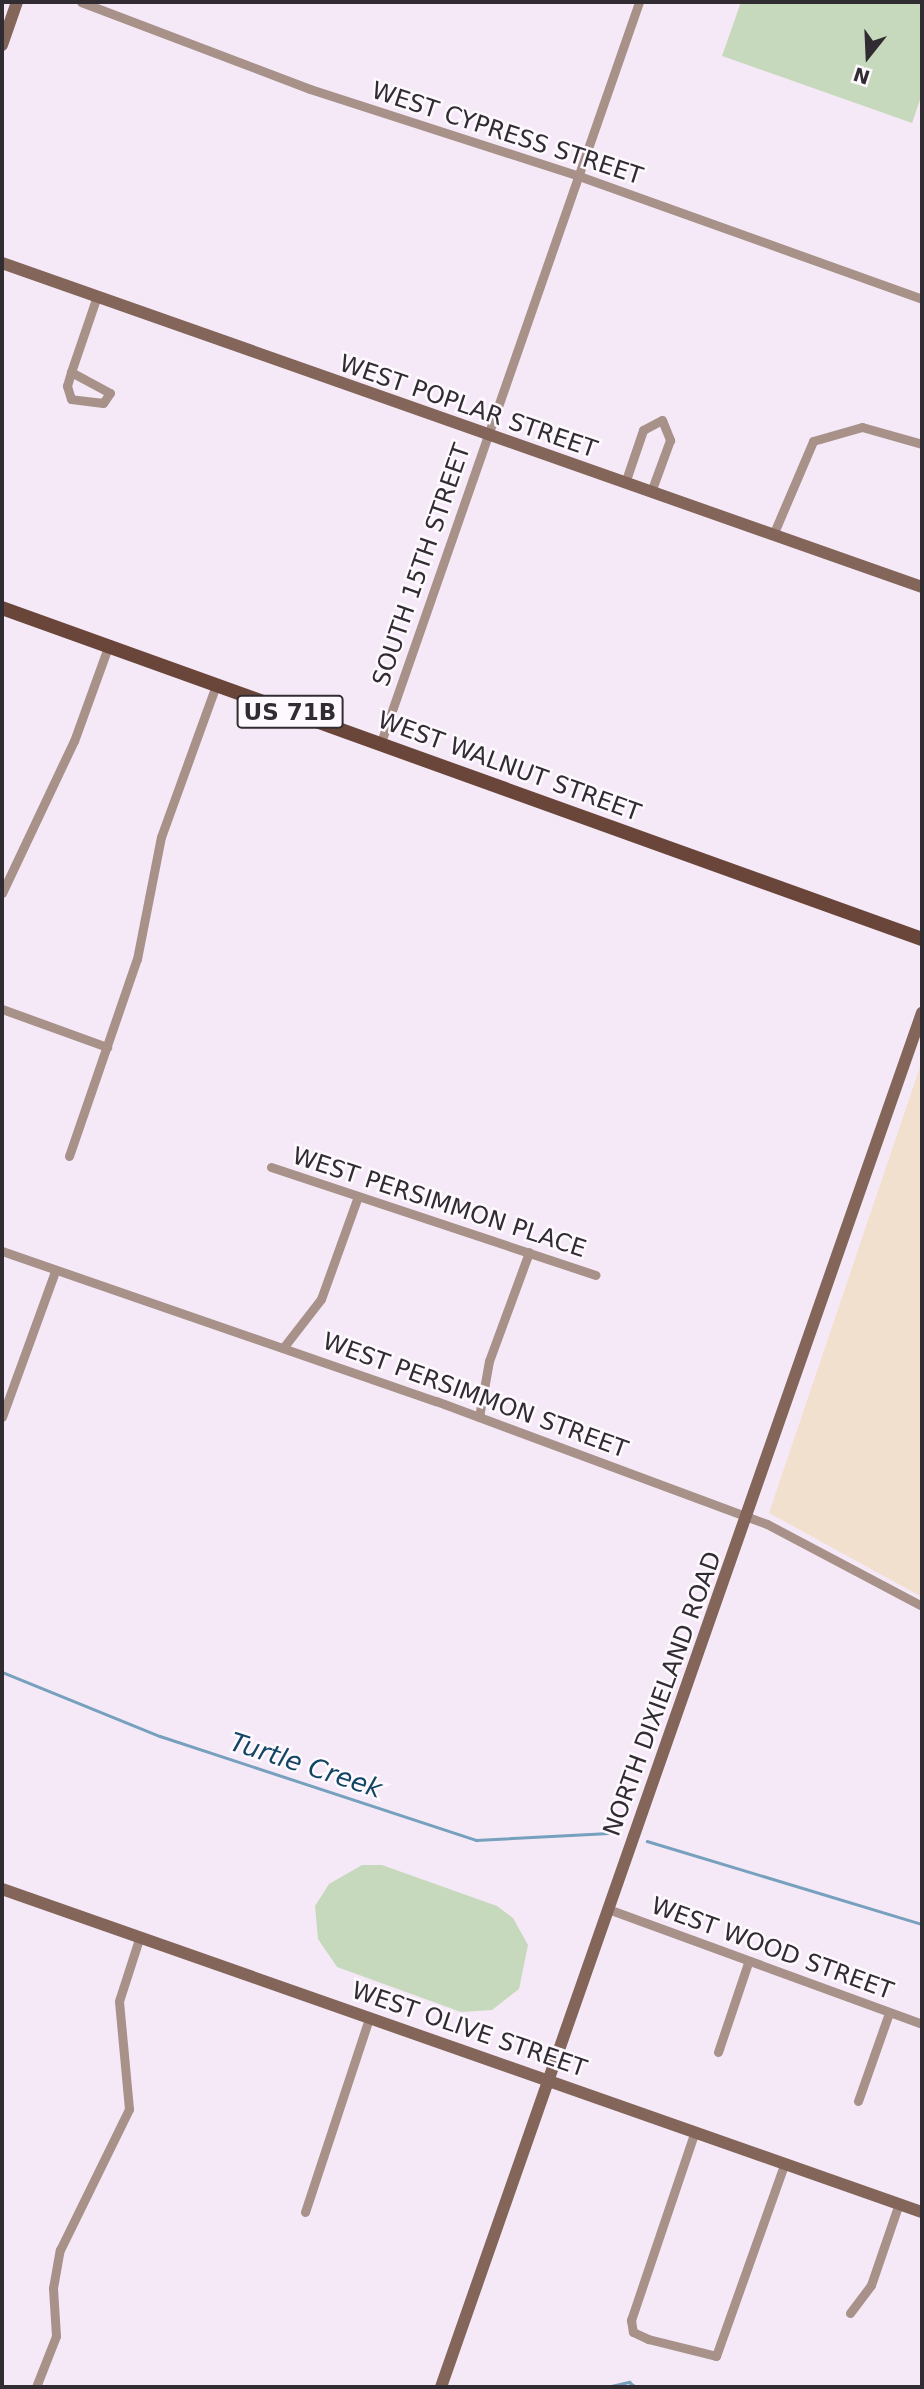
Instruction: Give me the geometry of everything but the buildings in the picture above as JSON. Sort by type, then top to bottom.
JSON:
[{"type":"main road","points":[[2,45],[16,2]]},
{"type":"main road","name":"WEST POPLAR STREET","points":[[2,263],[96,299],[922,587]]},
{"type":"main road","name":"WEST WALNUT STREET","points":[[2,608],[922,939]]},
{"type":"main road","name":"NORTH DIXIELAND ROAD","points":[[441,2387],[544,2079],[748,1518],[922,1013]]},
{"type":"main road","name":"WEST OLIVE STREET","points":[[2,1889],[922,2212]]},
{"type":"street","name":"WEST CYPRESS STREET","points":[[80,2],[310,89],[579,176],[922,299]]},
{"type":"street","name":"SOUTH 15TH STREET","points":[[380,745],[639,2]]},
{"type":"street","points":[[71,372],[110,393],[103,404],[71,400],[71,372],[96,299]]},
{"type":"street","points":[[625,483],[643,429],[662,420],[670,440],[651,492]]},
{"type":"street","points":[[773,535],[813,442],[862,427],[922,444]]},
{"type":"street","points":[[2,893],[74,741],[108,647]]},
{"type":"street","points":[[69,1156],[137,959],[160,837],[216,685]]},
{"type":"street","points":[[2,1009],[107,1047]]},
{"type":"street","name":"WEST PERSIMMON PLACE","points":[[271,1167],[595,1275]]},
{"type":"street","points":[[283,1348],[321,1298],[358,1196]]},
{"type":"street","name":"WEST PERSIMMON STREET","points":[[2,1252],[479,1417],[811,1542],[922,1606]]},
{"type":"street","points":[[479,1417],[489,1360],[529,1252]]},
{"type":"street","points":[[2,1417],[55,1271]]},
{"type":"street","name":"WEST WOOD STREET","points":[[608,1909],[748,1963],[922,2024]]},
{"type":"street","points":[[36,2387],[56,2336],[53,2288],[60,2250],[129,2109],[119,2001],[139,1939]]},
{"type":"street","points":[[718,2052],[748,1963]]},
{"type":"street","points":[[858,2101],[889,2013]]},
{"type":"street","points":[[305,2212],[369,2018]]},
{"type":"street","points":[[695,2131],[631,2320],[633,2332],[710,2359],[721,2348],[784,2165]]},
{"type":"street","points":[[850,2313],[872,2285],[899,2203]]},
{"type":"shaded area","points":[[922,1061],[922,1597],[769,1513]]},
{"type":"green space","points":[[741,2],[922,2],[922,94],[912,123],[722,56]]},
{"type":"green space","points":[[362,1865],[382,1865],[497,1906],[513,1918],[528,1945],[519,1989],[492,2010],[461,2012],[337,1967],[318,1939],[315,1906],[329,1884]]},
{"type":"waterway","name":"Turtle Creek","points":[[2,1672],[160,1736],[476,1840],[609,1833]]},
{"type":"waterway","name":"Turtle Creek","points":[[647,1841],[922,1924]]},
{"type":"waterway","points":[[607,2387],[629,2382],[636,2387]]}]
